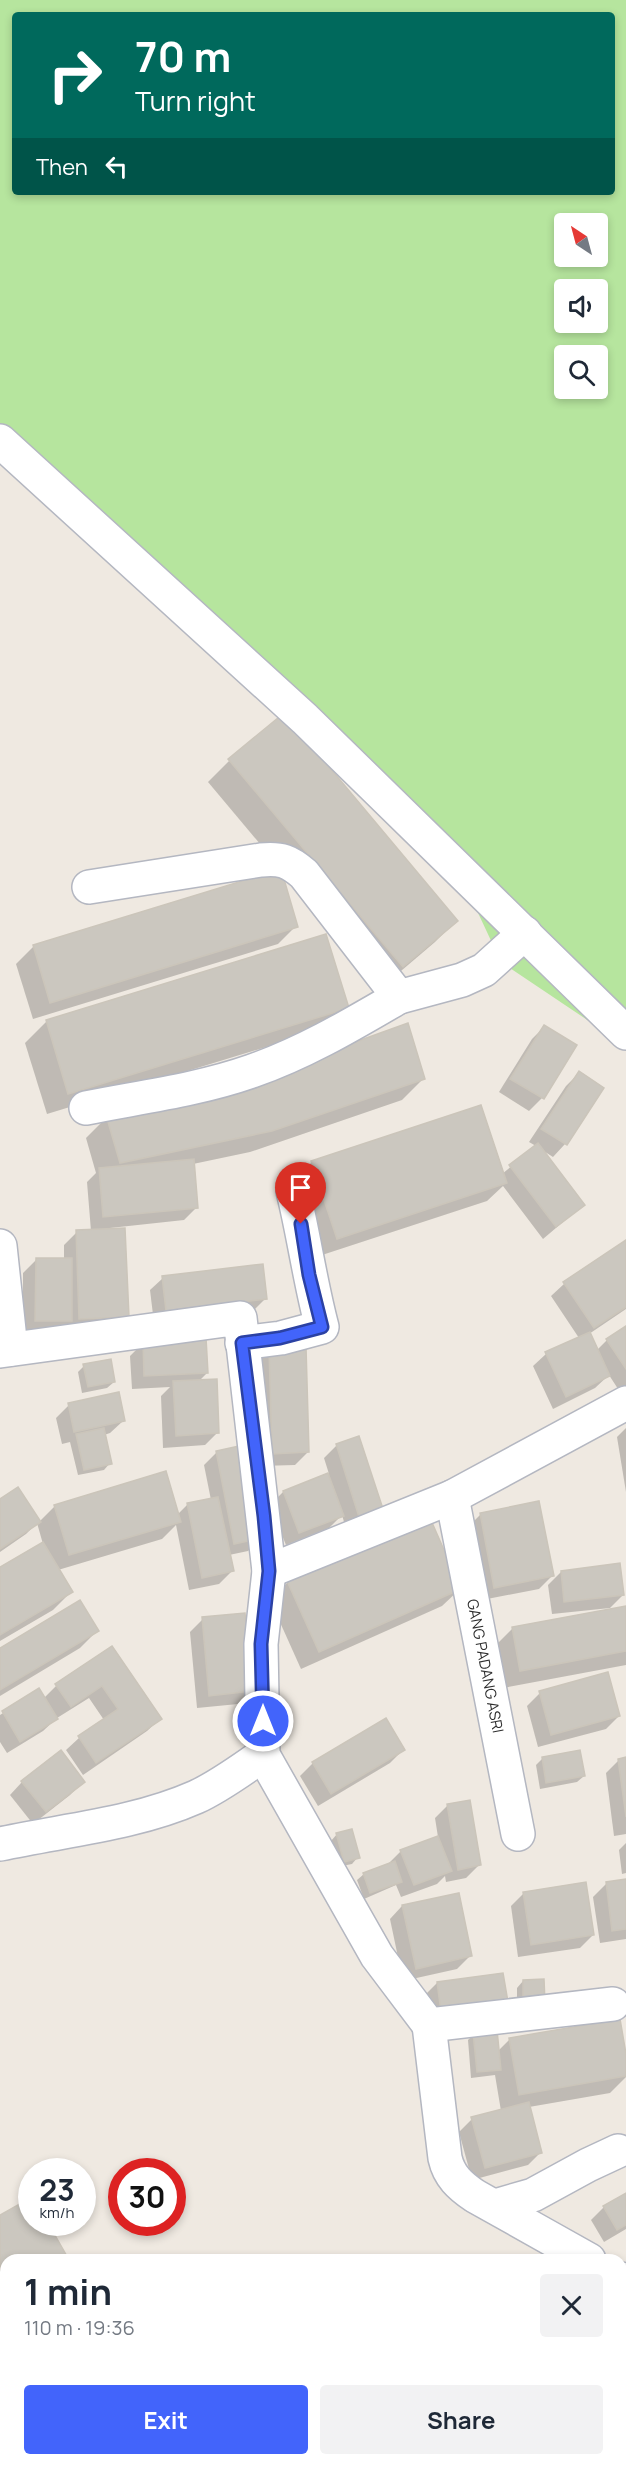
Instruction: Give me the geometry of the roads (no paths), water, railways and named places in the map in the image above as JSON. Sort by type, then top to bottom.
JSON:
[{"type":"street","points":[[0,441],[305,719],[626,1033]]},
{"type":"street","points":[[89,887],[261,860],[277,858],[290,861],[304,874],[399,997]]},
{"type":"street","points":[[86,1108],[197,1086],[250,1072],[287,1058],[343,1030],[399,997],[462,980],[484,970],[525,933]]},
{"type":"street","points":[[242,1343],[280,1338],[322,1327],[309,1275],[305,1241],[293,1191]]},
{"type":"street","points":[[0,1246],[6,1350],[240,1318],[269,1571],[261,1644],[262,1755],[377,1956],[429,2025],[447,2168],[464,2188],[579,2254]]},
{"type":"street","points":[[269,1571],[452,1497],[626,1403]]},
{"type":"street","name":"GANG PADANG ASRI","points":[[452,1497],[518,1834]]},
{"type":"street","points":[[0,1844],[145,1815],[170,1807],[222,1783],[262,1755]]},
{"type":"street","points":[[429,2025],[613,2004]]},
{"type":"street","points":[[495,2206],[533,2195],[618,2151]]}]
